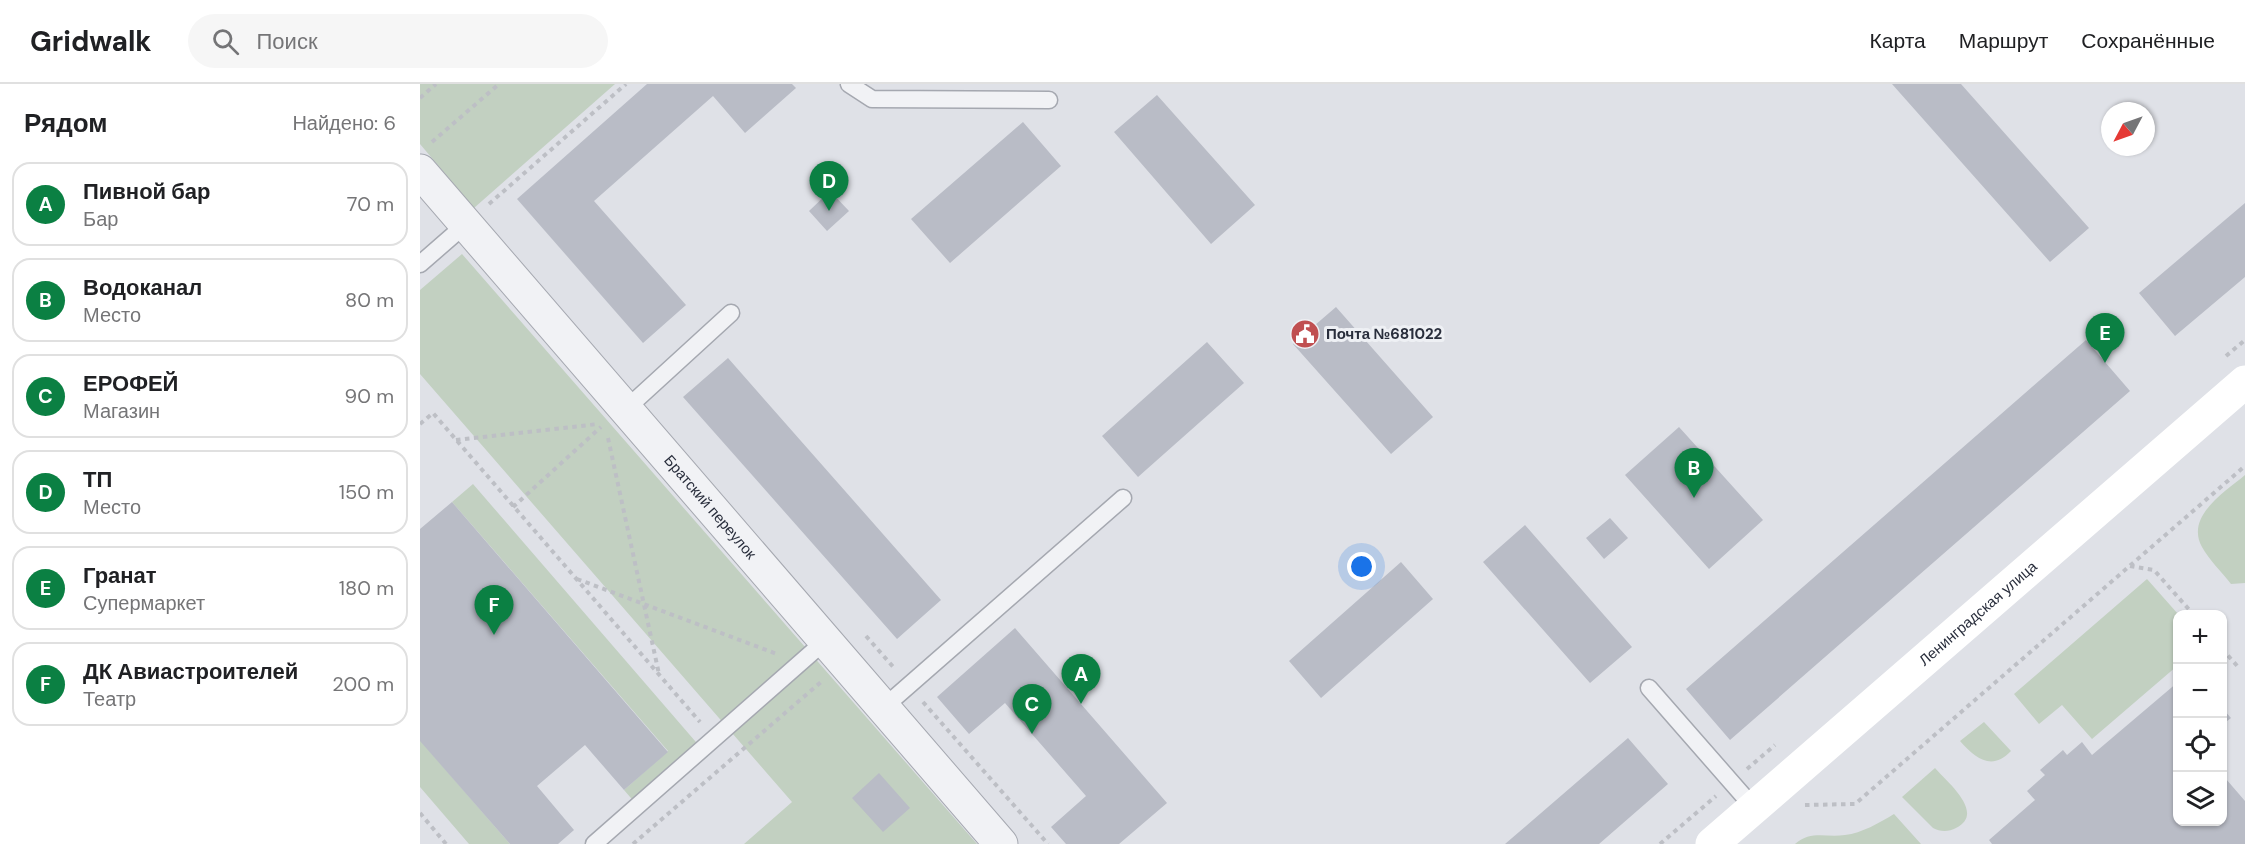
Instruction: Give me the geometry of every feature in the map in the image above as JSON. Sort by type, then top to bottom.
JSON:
[{"type":"main road","name":"Ленинградская улица","points":[[1712,844],[2245,382]]},
{"type":"street","name":"Братский переулок","points":[[424,158],[466,224],[615,416],[825,641],[1000,844]]},
{"type":"lane","points":[[849,84],[872,99],[1049,100]]},
{"type":"lane","points":[[420,264],[466,224]]},
{"type":"lane","points":[[615,416],[731,313]]},
{"type":"lane","points":[[883,708],[1123,498]]},
{"type":"lane","points":[[594,844],[825,641]]},
{"type":"lane","points":[[1649,688],[1754,808]]},
{"type":"path","points":[[420,98],[435,84]]},
{"type":"path","points":[[424,158],[499,84]]},
{"type":"path","points":[[466,224],[626,84]]},
{"type":"path","points":[[420,424],[433,413],[732,758]]},
{"type":"path","points":[[456,440],[615,416]]},
{"type":"path","points":[[513,507],[615,416]]},
{"type":"path","points":[[615,416],[644,604],[659,675]]},
{"type":"path","points":[[1798,805],[1855,804],[2245,466]]},
{"type":"path","points":[[2129,566],[2154,570],[2189,610]]},
{"type":"path","points":[[576,578],[829,674],[633,844]]},
{"type":"path","points":[[2227,654],[2240,669]]},
{"type":"path","points":[[420,813],[446,844]]},
{"type":"green space","points":[[420,84],[615,84],[474,208],[420,144]]},
{"type":"green space","points":[[462,254],[977,844],[744,844],[792,802],[420,374],[420,290]]},
{"type":"green space","points":[[2245,475],[2245,583],[2231,584],[2202,547],[2198,536],[2199,525],[2203,515],[2218,497]]},
{"type":"green space","points":[[473,484],[708,756],[643,812],[624,790],[668,751],[452,502]]},
{"type":"green space","points":[[2147,579],[2174,610],[2173,669],[2092,739],[2062,705],[2039,724],[2014,694]]},
{"type":"green space","points":[[1984,722],[2011,751],[2004,757],[1991,761],[1984,760],[1972,753],[1960,741]]},
{"type":"green space","points":[[420,740],[510,844],[469,844],[420,787]]},
{"type":"green space","points":[[1935,768],[1955,789],[1966,806],[1967,814],[1964,822],[1950,830],[1942,831],[1933,828],[1902,797]]},
{"type":"green space","points":[[1894,814],[1921,844],[1795,844],[1807,837],[1838,836],[1858,832]]},
{"type":"building","points":[[647,84],[792,84],[796,88],[745,133],[713,96],[594,201],[686,305],[643,343],[517,199]]},
{"type":"building","points":[[1892,84],[1961,84],[2089,228],[2050,262]]},
{"type":"building","points":[[1157,95],[1255,205],[1211,244],[1114,132]]},
{"type":"building","points":[[1023,122],[1061,166],[950,263],[911,219]]},
{"type":"building","points":[[830,191],[849,211],[827,231],[809,211]]},
{"type":"building","points":[[2245,203],[2245,277],[2175,336],[2139,293]]},
{"type":"building","points":[[1336,307],[1433,417],[1391,454],[1293,344]]},
{"type":"building","points":[[2086,340],[2130,391],[1730,740],[1686,689]]},
{"type":"building","points":[[1207,342],[1244,383],[1138,477],[1102,436]]},
{"type":"building","points":[[728,358],[941,600],[897,639],[683,397]]},
{"type":"building","points":[[1679,427],[1763,520],[1709,569],[1625,475]]},
{"type":"building","points":[[452,502],[668,752],[624,790],[585,745],[537,786],[574,830],[558,844],[510,844],[420,741],[420,529]]},
{"type":"building","points":[[1610,518],[1628,538],[1604,559],[1586,538]]},
{"type":"building","points":[[1525,525],[1632,647],[1590,683],[1483,562]]},
{"type":"building","points":[[1401,562],[1433,599],[1321,698],[1289,661]]},
{"type":"building","points":[[1015,628],[1167,803],[1119,844],[1066,844],[1051,827],[1086,796],[1005,703],[969,734],[937,697]]},
{"type":"building","points":[[2173,686],[2173,826],[2227,826],[2227,780],[2245,801],[2245,844],[1992,844],[1989,840],[2035,800],[2027,791],[2045,775],[2040,770],[2063,750],[2067,755],[2082,742],[2092,755]]},
{"type":"building","points":[[1628,738],[1668,784],[1599,844],[1505,844]]},
{"type":"building","points":[[879,773],[910,808],[883,832],[852,798]]},
{"type":"place","name":"ТП","points":[[829,211]]},
{"type":"place","name":"Почта №681022","points":[[1305,334]]},
{"type":"place","name":"Гранат","points":[[2105,363]]},
{"type":"place","name":"Водоканал","points":[[1694,498]]},
{"type":"place","name":"ДК Авиастроителей","points":[[494,635]]},
{"type":"place","name":"Пивной бар","points":[[1081,704]]},
{"type":"place","name":"ЕРОФЕЙ","points":[[1032,734]]}]
